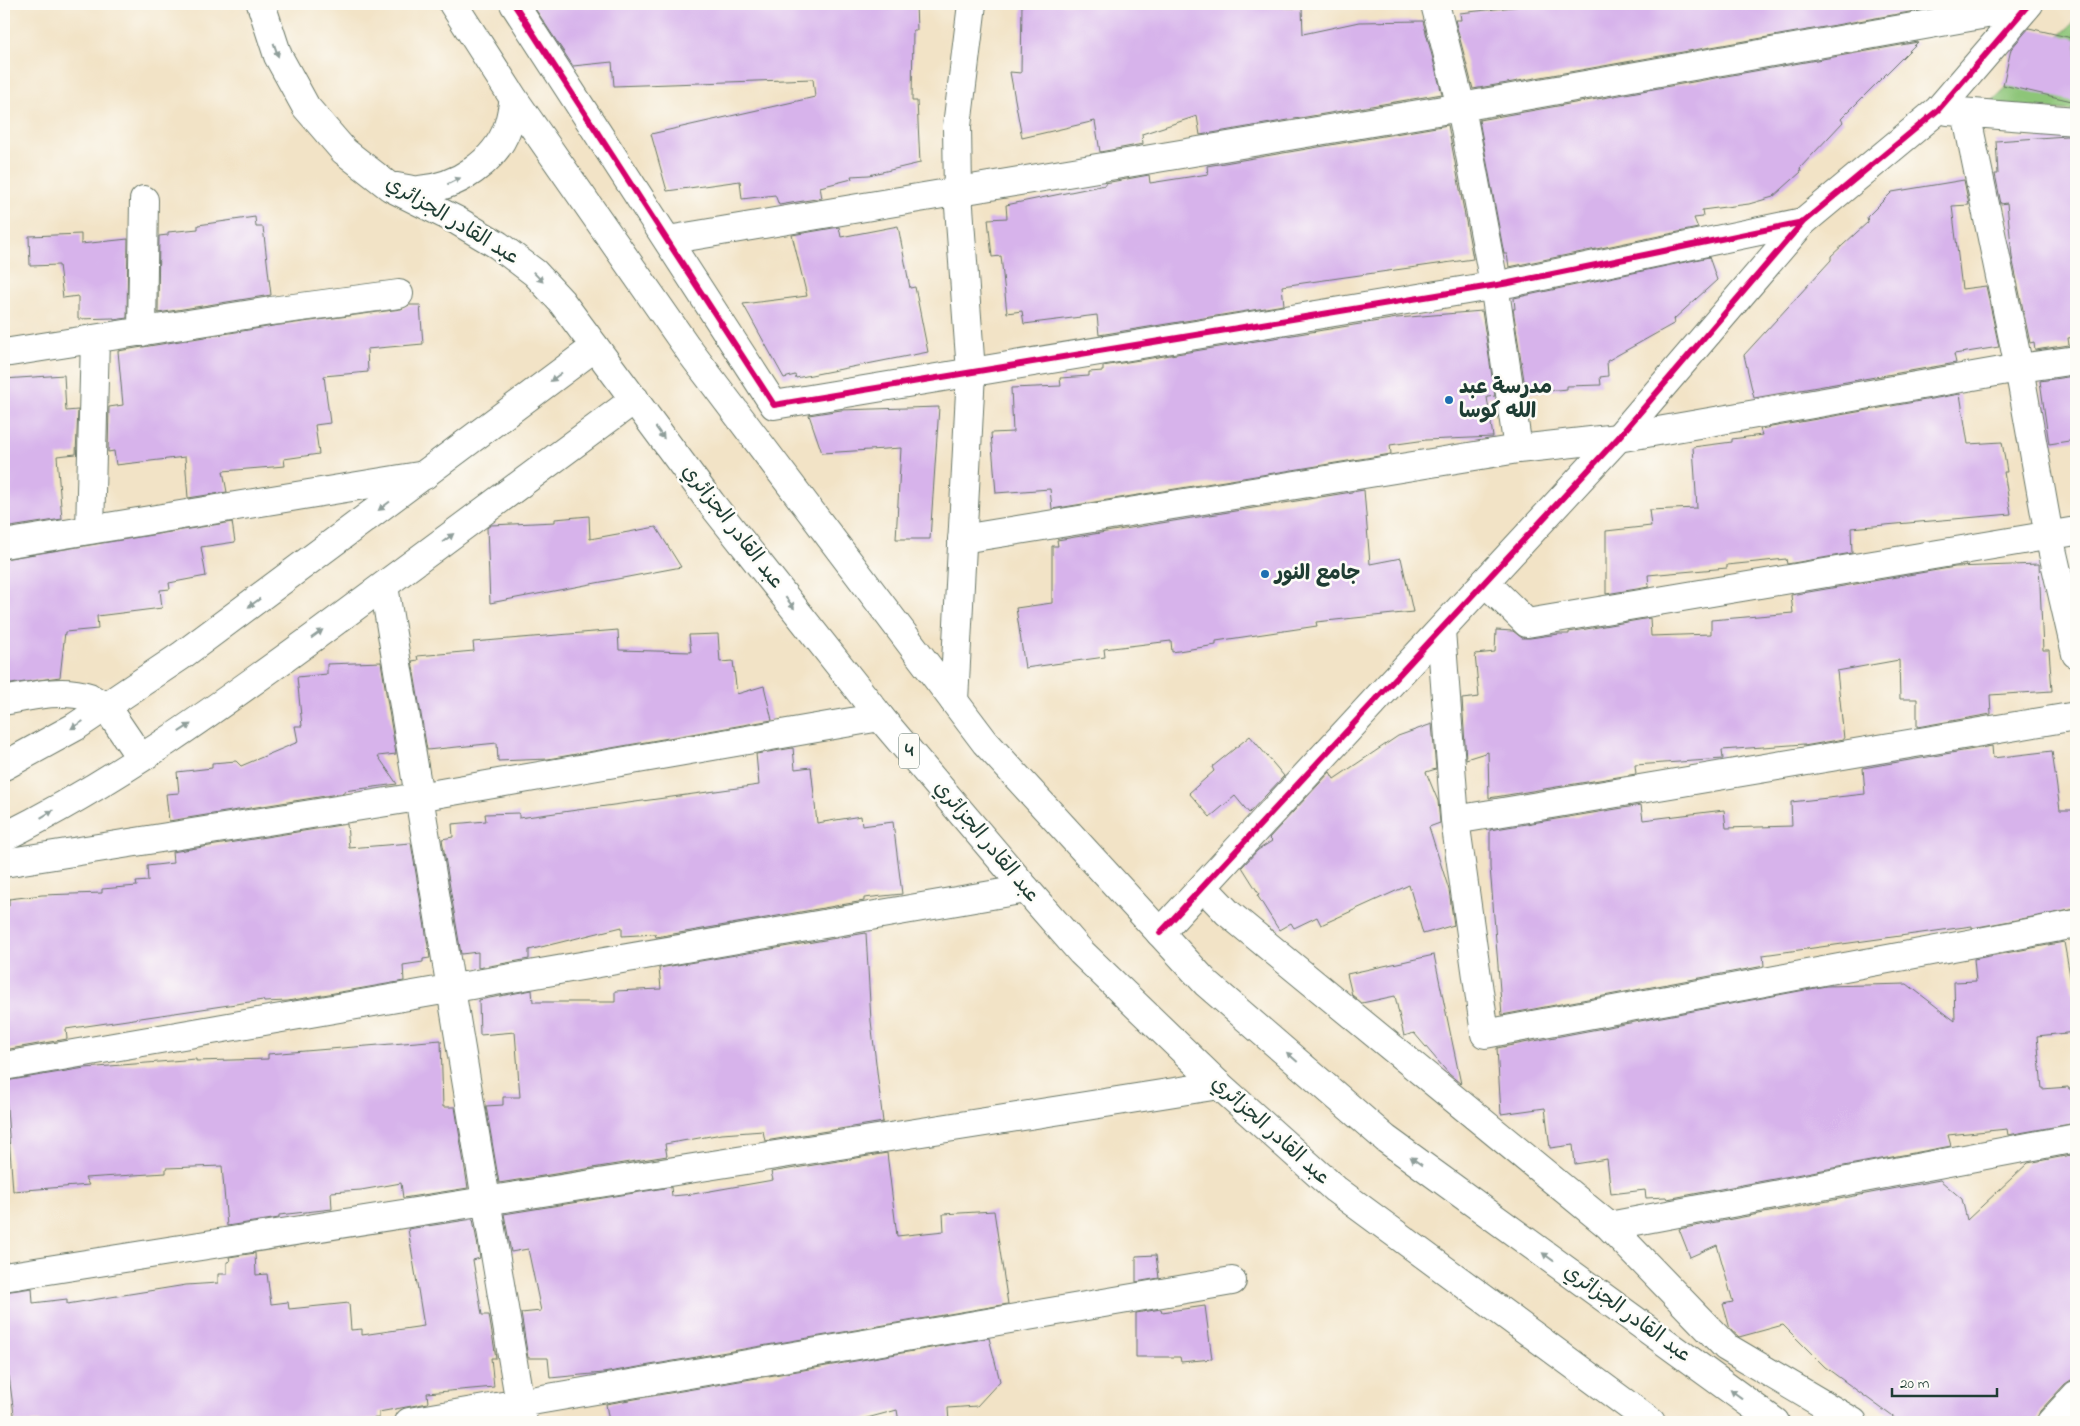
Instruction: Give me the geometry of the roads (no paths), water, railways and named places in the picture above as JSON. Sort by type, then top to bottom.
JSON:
[{"type":"main road","name":"عبد القادر الجزائري","points":[[261,4],[278,56],[306,107],[344,151],[390,186],[456,220],[498,245],[535,273],[561,301],[711,503],[880,717],[1081,952],[1219,1085],[1335,1189],[1651,1422]]},
{"type":"main road","name":"عبد القادر الجزائري","points":[[453,4],[514,99],[691,353],[985,742],[1207,984],[1386,1139],[1775,1422]]},
{"type":"main road","points":[[514,4],[774,405],[1494,284],[1803,222]]},
{"type":"main road","points":[[954,701],[971,372],[958,193],[957,126],[972,4]]},
{"type":"main road","points":[[1434,4],[1461,107],[1494,284],[1518,449]]},
{"type":"main road","points":[[668,240],[958,193],[1461,107],[2028,5]]},
{"type":"main road","points":[[1160,933],[1618,438],[1803,222],[1938,110],[2028,5]]},
{"type":"main road","points":[[390,186],[418,190],[447,184],[472,172],[494,152],[508,127],[514,99]]},
{"type":"main road","points":[[1938,110],[2076,121]]},
{"type":"main road","points":[[1966,113],[2019,368],[2049,536],[2076,654]]},
{"type":"main road","points":[[142,332],[144,200]]},
{"type":"main road","points":[[4,353],[271,311],[399,294]]},
{"type":"main road","points":[[90,530],[95,339]]},
{"type":"main road","points":[[4,766],[58,737],[181,656],[595,347]]},
{"type":"main road","points":[[962,539],[1518,449],[1618,438],[2019,368],[2076,360]]},
{"type":"main road","points":[[4,837],[41,818],[235,695],[384,586],[634,398]]},
{"type":"main road","points":[[4,544],[426,475]]},
{"type":"main road","points":[[1486,582],[1527,623],[2076,531]]},
{"type":"main road","points":[[384,586],[521,1413]]},
{"type":"main road","points":[[1441,630],[1455,820],[1485,1034],[2076,924]]},
{"type":"main road","points":[[4,701],[25,697],[70,694],[89,698],[106,707],[140,757]]},
{"type":"main road","points":[[1455,820],[2076,716]]},
{"type":"main road","points":[[4,863],[418,797],[880,717]]},
{"type":"main road","points":[[1203,887],[1228,913],[1609,1226],[1726,1348],[1853,1422]]},
{"type":"main road","points":[[4,1066],[1026,890]]},
{"type":"main road","points":[[4,1278],[1219,1085]]},
{"type":"main road","points":[[1609,1226],[2076,1138]]},
{"type":"main road","points":[[408,1422],[521,1413],[1232,1281]]},
{"type":"main road","points":[[2051,1422],[2076,1395]]},
{"type":"place","name":"مدرسة عبد الله كوسا","points":[[1449,400]]},
{"type":"place","name":"جامع النور","points":[[1265,574]]}]
